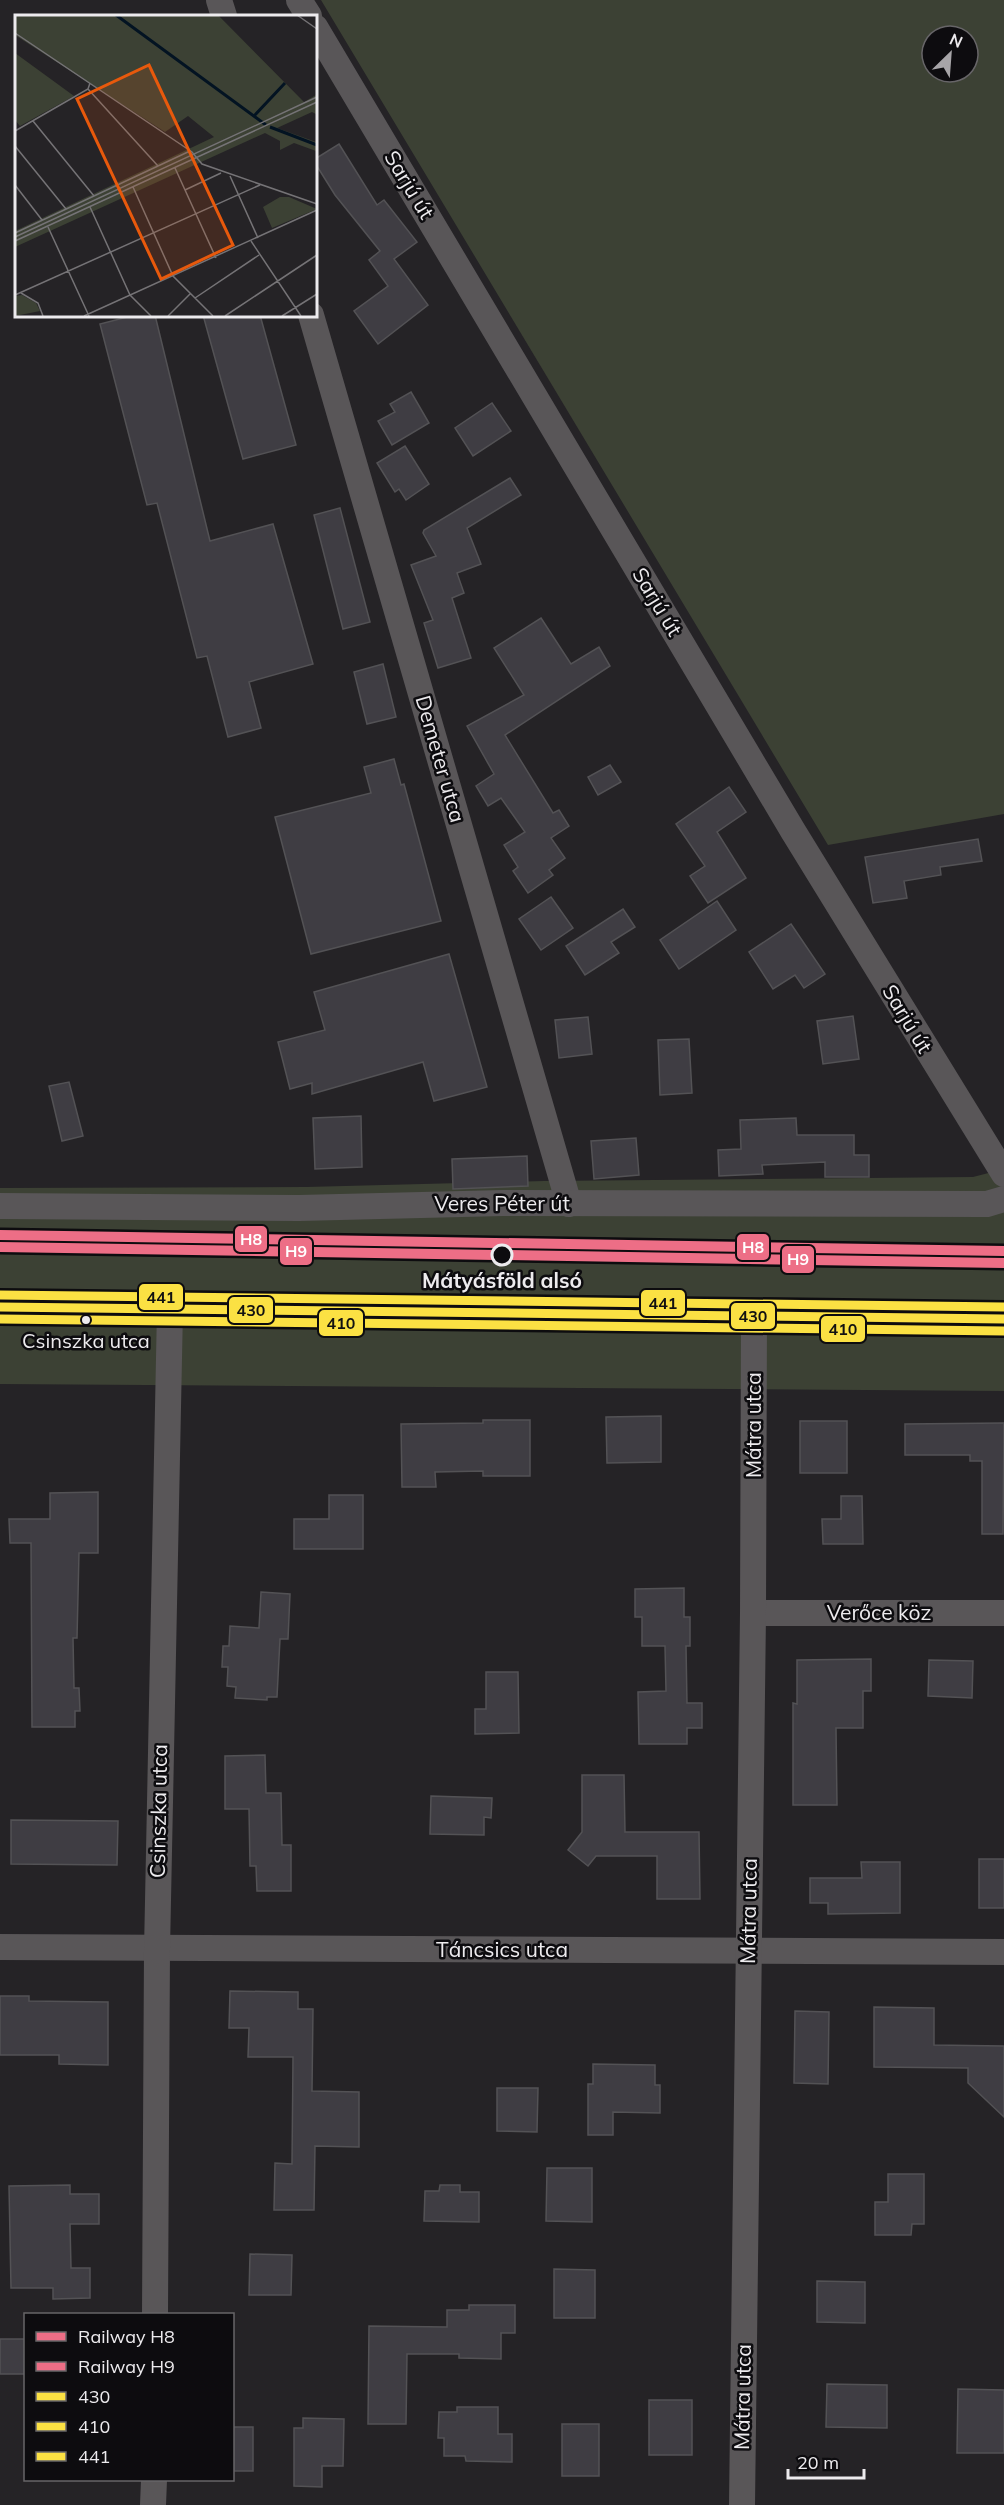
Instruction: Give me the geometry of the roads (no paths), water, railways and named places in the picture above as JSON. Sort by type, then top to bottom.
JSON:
[{"type":"main road","points":[[0,1307],[1004,1319]]},
{"type":"street","points":[[219,0],[224,15]]},
{"type":"street","points":[[299,0],[308,15]]},
{"type":"street","name":"Sarjú út","points":[[316,29],[794,831],[1004,1174]]},
{"type":"street","name":"Demeter utca","points":[[311,316],[569,1204]]},
{"type":"street","name":"Veres Péter út","points":[[0,1206],[299,1208],[569,1204],[987,1204],[1004,1199]]},
{"type":"street","name":"Csinszka utca","points":[[154,2313],[156,1950],[170,1308]]},
{"type":"street","name":"Mátra utca","points":[[742,2505],[753,1613],[754,1317]]},
{"type":"street","name":"Verőce köz","points":[[753,1613],[1004,1613]]},
{"type":"street","name":"Táncsics utca","points":[[0,1947],[156,1950],[749,1949],[1004,1952]]},
{"type":"street","points":[[153,2505],[154,2481]]},
{"type":"rail line","name":"H8","points":[[0,1235],[1004,1251]]},
{"type":"rail line","name":"H9","points":[[0,1247],[1004,1263]]},
{"type":"place","name":"Mátyásföld alsó","points":[[502,1255]]},
{"type":"place","name":"Csinszka utca","points":[[86,1320]]}]
